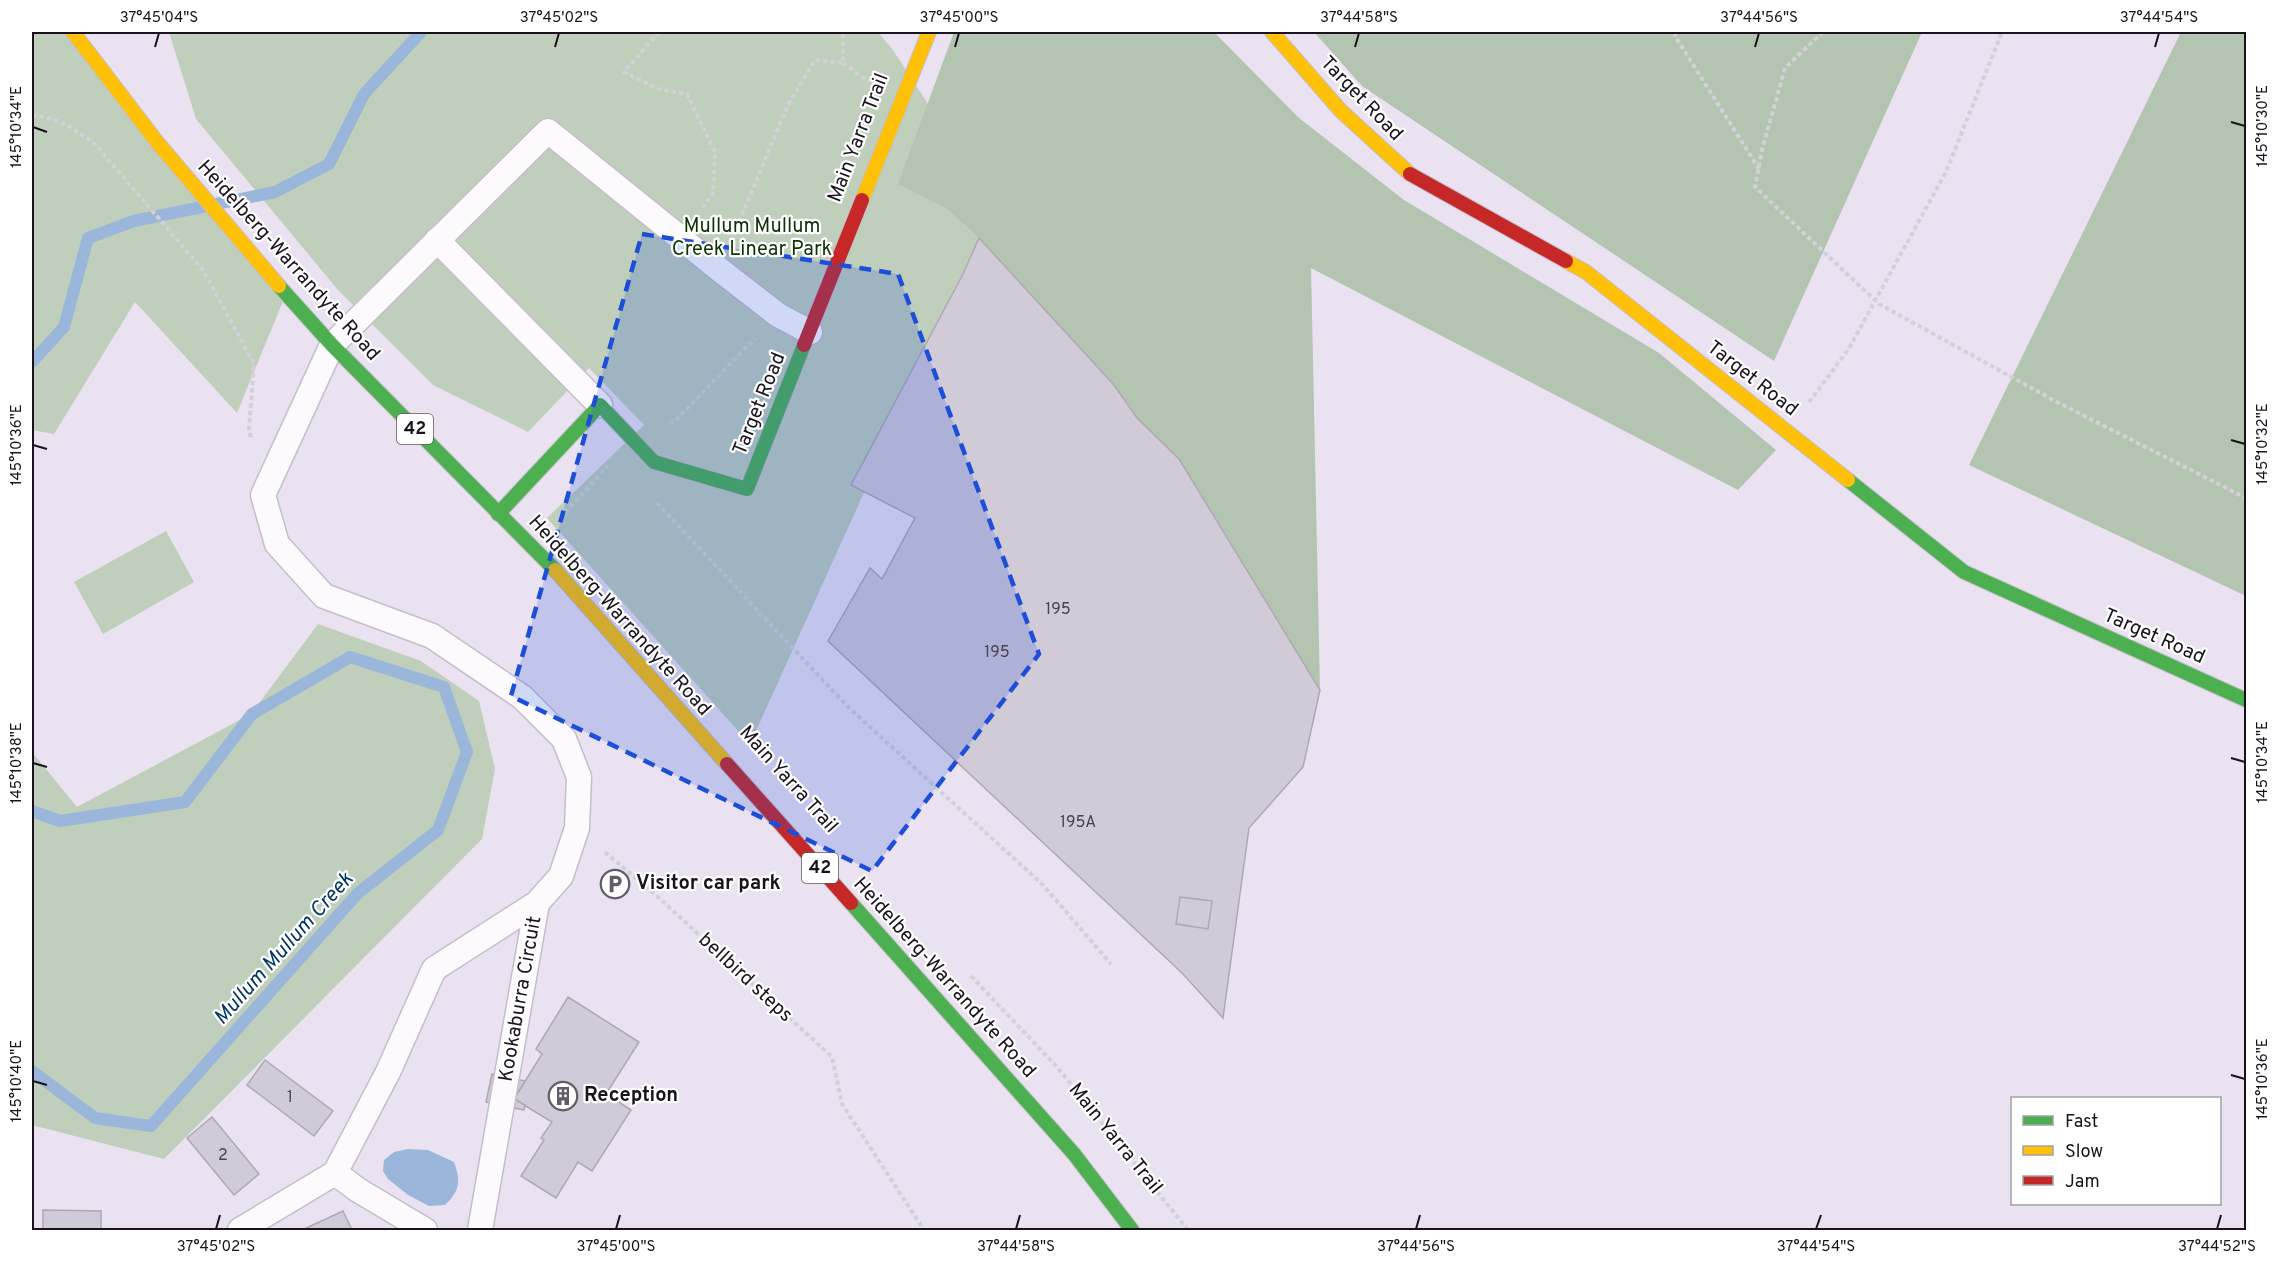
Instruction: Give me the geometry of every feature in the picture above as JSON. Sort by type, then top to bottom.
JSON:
[{"type":"street","name":"Heidelberg-Warrandyte Road","points":[[74,32],[157,142],[286,294],[332,345],[498,514],[536,549],[1066,1145],[1132,1230]]},
{"type":"street","name":"Target Road","points":[[600,405],[654,462],[747,489],[929,32]]},
{"type":"street","name":"Target Road","points":[[1272,32],[1341,111],[1405,171],[1586,272],[1964,572],[2247,700]]},
{"type":"street","points":[[498,514],[600,405]]},
{"type":"lane","points":[[537,903],[561,876],[577,828],[579,777],[564,739],[522,697],[432,636],[324,596],[277,544],[262,495],[332,345],[548,131],[778,315],[810,332]]},
{"type":"lane","points":[[437,240],[600,405]]},
{"type":"lane","name":"Kookaburra Circuit","points":[[335,1173],[388,1072],[434,969],[537,903]]},
{"type":"lane","name":"Kookaburra Circuit","points":[[480,1230],[537,903]]},
{"type":"lane","points":[[240,1230],[335,1173],[358,1190],[425,1230]]},
{"type":"path","points":[[659,32],[624,72],[658,89],[687,94],[715,152],[713,194],[679,237]]},
{"type":"path","points":[[720,270],[788,105],[815,60],[843,63],[843,32]]},
{"type":"path","points":[[1676,32],[1675,36],[1759,169]]},
{"type":"path","points":[[1823,32],[1785,68],[1755,187],[1875,300],[2057,402],[2247,498]]},
{"type":"path","points":[[1787,431],[1848,350],[1946,172],[2002,32]]},
{"type":"path","points":[[32,115],[59,120],[74,127],[95,144],[203,270],[254,364],[249,429],[251,440]]},
{"type":"path","points":[[559,519],[633,441],[675,421],[778,315]]},
{"type":"path","points":[[655,501],[847,706],[1043,885],[1111,964]]},
{"type":"path","name":"bellbird steps","points":[[577,828],[659,898],[832,1058],[842,1104],[924,1230]]},
{"type":"path","name":"Main Yarra Trail","points":[[964,968],[1058,1068],[1188,1230]]},
{"type":"highlighted area","points":[[642,234],[898,274],[1039,654],[872,871],[511,696]]},
{"type":"green space","points":[[32,32],[65,32],[286,294],[237,413],[135,302],[54,434],[32,430]]},
{"type":"green space","name":"Mullum Mullum Creek Linear Park","points":[[169,32],[878,32],[893,50],[994,206],[750,744],[547,518],[644,425],[589,368],[528,432],[433,385],[338,290],[196,119]]},
{"type":"green space","points":[[954,32],[1214,32],[1299,118],[1404,200],[1659,353],[1776,450],[1738,490],[1311,268],[1320,690],[1179,459],[1137,418],[1114,385],[979,238],[949,210],[898,184]]},
{"type":"green space","points":[[1314,32],[1922,32],[1774,361],[1362,86]]},
{"type":"green space","points":[[2181,32],[2246,32],[2246,596],[1969,465]]},
{"type":"green space","points":[[166,531],[194,582],[103,634],[74,582]]},
{"type":"green space","points":[[318,624],[421,661],[479,701],[495,769],[482,839],[164,1159],[32,1125],[32,752],[77,807],[251,714]]},
{"type":"water","points":[[408,1149],[428,1150],[454,1162],[458,1185],[454,1195],[445,1205],[429,1206],[408,1195],[388,1179],[383,1171],[384,1160],[394,1152]]},
{"type":"building","points":[[979,238],[1114,385],[1137,418],[1179,459],[1320,690],[1303,767],[1249,828],[1223,1018],[1182,973],[828,641],[870,568],[882,579],[915,518],[851,485],[963,274]]},
{"type":"building","points":[[1180,897],[1212,901],[1208,929],[1176,924]]},
{"type":"building","name":"Reception","points":[[568,997],[639,1042],[606,1094],[631,1110],[592,1171],[578,1162],[556,1198],[521,1176],[544,1140],[541,1138],[552,1122],[514,1099],[542,1054],[536,1049]]},
{"type":"building","points":[[265,1060],[333,1111],[314,1136],[247,1085]]},
{"type":"building","points":[[492,1074],[525,1081],[514,1099],[525,1105],[524,1110],[486,1102]]},
{"type":"building","points":[[212,1117],[259,1174],[234,1195],[187,1138]]},
{"type":"building","points":[[43,1210],[101,1211],[101,1230],[43,1230]]},
{"type":"building","points":[[343,1211],[352,1230],[302,1230]]},
{"type":"waterway","name":"Mullum Mullum Creek","points":[[32,362],[64,327],[88,238],[134,221],[275,192],[329,164],[364,94],[421,32]]},
{"type":"waterway","name":"Mullum Mullum Creek","points":[[32,811],[60,821],[185,802],[252,714],[350,657],[444,687],[467,752],[438,830],[358,893],[151,1126],[95,1118],[32,1071]]},
{"type":"traffic: fast","points":[[279,286],[332,345],[555,570]]},
{"type":"traffic: fast","points":[[498,514],[600,405],[654,462],[747,489],[804,345]]},
{"type":"traffic: fast","points":[[1848,480],[1964,572],[2246,700]]},
{"type":"traffic: fast","points":[[851,903],[1074,1154],[1132,1230]]},
{"type":"traffic: slow","points":[[73,32],[157,142],[279,286]]},
{"type":"traffic: slow","points":[[862,200],[929,32]]},
{"type":"traffic: slow","points":[[1272,32],[1341,111],[1410,174]]},
{"type":"traffic: slow","points":[[1566,261],[1586,272],[1848,480]]},
{"type":"traffic: slow","points":[[555,570],[727,764]]},
{"type":"traffic: jam","points":[[1410,174],[1566,261]]},
{"type":"traffic: jam","points":[[804,345],[862,200]]},
{"type":"traffic: jam","points":[[727,764],[851,903]]},
{"type":"place","name":"Visitor car park","points":[[615,884]]},
{"type":"place","name":"Reception","points":[[563,1096]]}]
